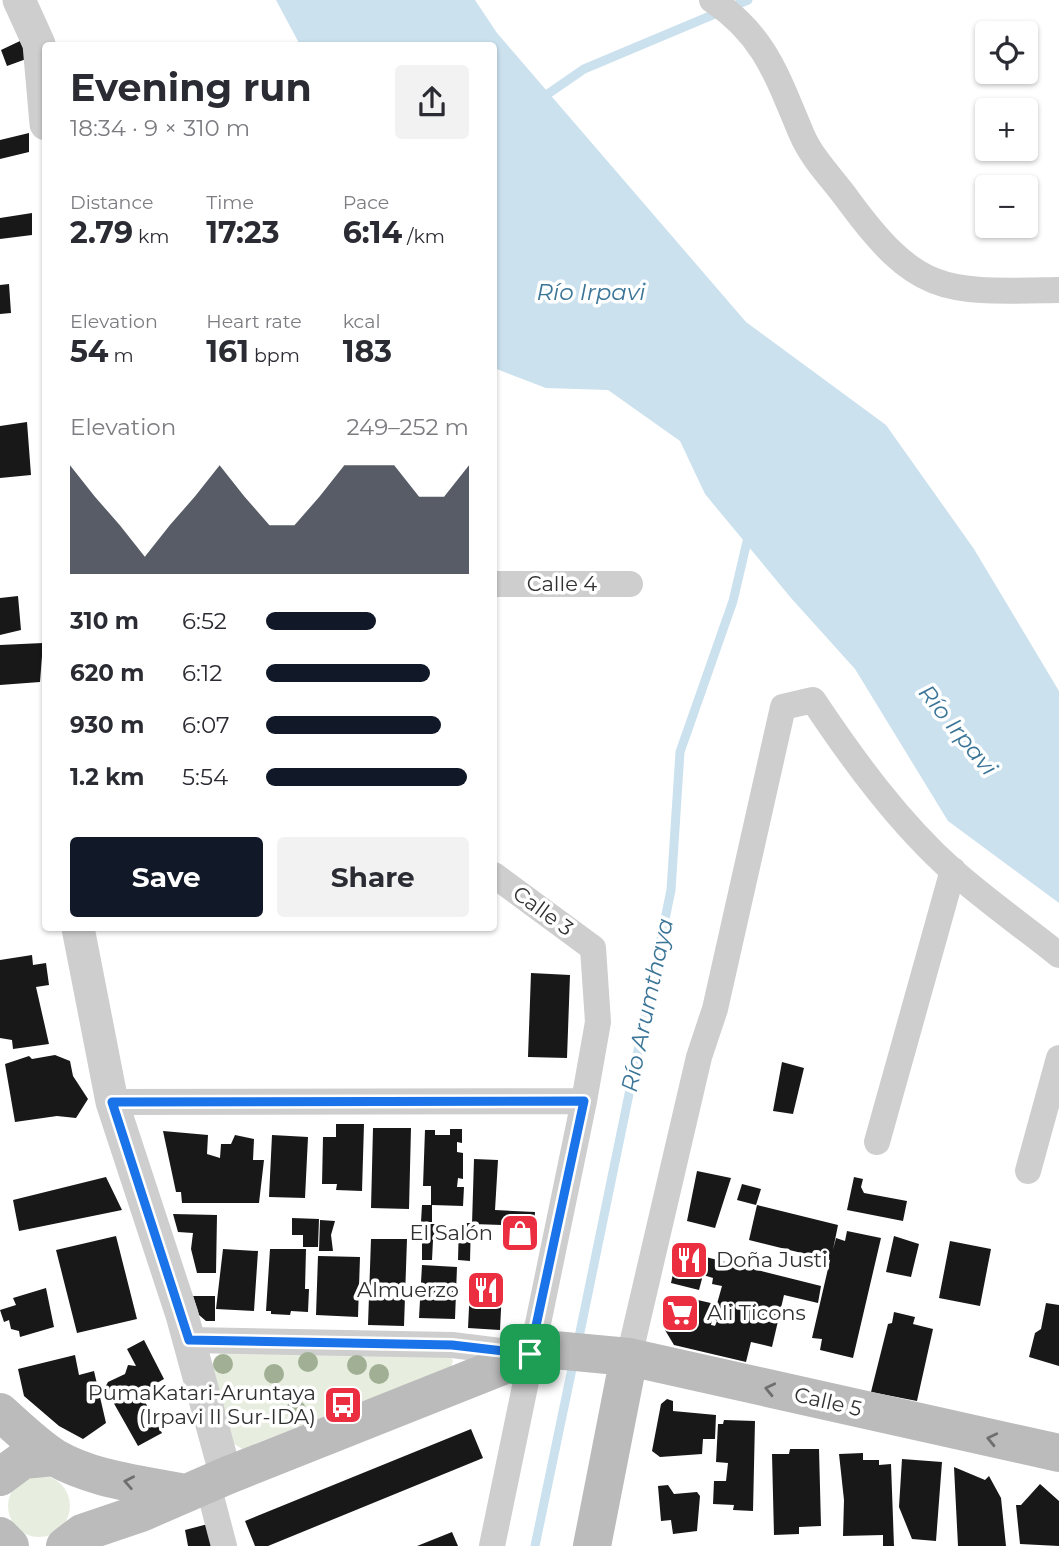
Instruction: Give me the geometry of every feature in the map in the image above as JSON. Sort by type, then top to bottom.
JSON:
[{"type":"main road","name":"Calle 5","points":[[542,1352],[613,1355],[1059,1454]]},
{"type":"main road","points":[[73,1539],[542,1352]]},
{"type":"main road","points":[[592,1546],[613,1355]]},
{"type":"main road","points":[[0,1412],[64,1461],[110,1478],[206,1485]]},
{"type":"main road","points":[[0,1477],[23,1460],[64,1461]]},
{"type":"main road","points":[[64,1461],[89,1497],[89,1516],[73,1539]]},
{"type":"main road","points":[[0,1536],[10,1546]]},
{"type":"street","points":[[19,0],[39,44],[42,78]]},
{"type":"street","points":[[712,0],[727,10],[765,50],[808,148],[876,237],[896,258],[917,275],[974,292],[1059,289]]},
{"type":"street","name":"Calle 4","points":[[497,584],[630,584]]},
{"type":"street","points":[[613,1355],[715,1009],[783,707],[813,700],[841,742],[910,827],[953,870],[1059,955]]},
{"type":"street","points":[[877,1142],[953,870]]},
{"type":"street","name":"Calle 3","points":[[497,877],[593,948],[598,1021],[584,1101]]},
{"type":"street","points":[[79,931],[112,1102],[189,1340],[206,1485],[224,1546]]},
{"type":"street","points":[[1028,1171],[1059,1058]]},
{"type":"street","points":[[112,1102],[584,1101],[542,1352],[492,1546]]},
{"type":"street","points":[[189,1340],[452,1345],[542,1352]]},
{"type":"green space","points":[[223,1350],[450,1355],[453,1361],[451,1367],[242,1449],[231,1442],[211,1365]]},
{"type":"green space","points":[[33,1475],[45,1475],[61,1484],[68,1494],[68,1518],[61,1528],[45,1537],[33,1537],[22,1532],[13,1523],[8,1512],[8,1500],[13,1489],[22,1480]]},
{"type":"water","name":"Río Irpavi","points":[[276,0],[475,0],[497,33],[746,322],[886,425],[974,549],[1059,691],[1059,903],[948,821],[855,669],[791,598],[705,494],[680,441],[608,390],[546,388],[497,369],[497,42],[298,42]]},
{"type":"building","points":[[20,41],[29,58],[7,66],[1,50]]},
{"type":"building","points":[[29,133],[29,152],[0,159],[0,140]]},
{"type":"building","points":[[32,213],[32,235],[0,239],[0,218]]},
{"type":"building","points":[[9,284],[11,313],[0,314],[0,285]]},
{"type":"building","points":[[27,422],[31,475],[0,478],[0,426]]},
{"type":"building","points":[[18,596],[21,630],[0,635],[0,598]]},
{"type":"building","points":[[42,643],[40,682],[0,685],[0,645]]},
{"type":"building","points":[[32,955],[33,965],[46,963],[49,985],[36,987],[49,1044],[13,1049],[12,1040],[0,1038],[0,960]]},
{"type":"building","points":[[531,973],[570,975],[567,1058],[528,1057]]},
{"type":"building","points":[[55,1055],[70,1061],[73,1076],[88,1099],[76,1118],[57,1116],[15,1122],[5,1064],[29,1056],[32,1059]]},
{"type":"building","points":[[782,1062],[804,1068],[793,1114],[773,1111]]},
{"type":"building","points":[[336,1124],[364,1124],[362,1191],[336,1190],[337,1184],[322,1184],[323,1137],[336,1137]]},
{"type":"building","points":[[373,1128],[411,1128],[409,1209],[371,1208]]},
{"type":"building","points":[[450,1129],[462,1129],[462,1143],[457,1142],[457,1152],[463,1153],[463,1179],[458,1178],[457,1187],[464,1187],[463,1206],[432,1205],[432,1222],[421,1222],[422,1205],[431,1205],[431,1186],[423,1186],[425,1130],[435,1130],[435,1135],[450,1135]]},
{"type":"building","points":[[163,1131],[208,1135],[207,1154],[220,1158],[221,1144],[231,1144],[235,1135],[254,1139],[253,1160],[264,1160],[259,1203],[182,1203],[181,1192],[176,1192]]},
{"type":"building","points":[[272,1135],[308,1137],[305,1198],[269,1197]]},
{"type":"building","points":[[474,1159],[498,1160],[495,1210],[535,1212],[534,1226],[472,1224]]},
{"type":"building","points":[[697,1171],[731,1178],[715,1228],[687,1221]]},
{"type":"building","points":[[106,1177],[122,1210],[19,1231],[13,1200]]},
{"type":"building","points":[[854,1177],[863,1179],[861,1187],[864,1193],[907,1201],[903,1221],[847,1210]]},
{"type":"building","points":[[742,1184],[761,1189],[756,1205],[737,1200]]},
{"type":"building","points":[[757,1205],[838,1225],[833,1250],[836,1238],[845,1241],[847,1231],[881,1238],[853,1358],[820,1350],[822,1339],[812,1338],[830,1260],[749,1240]]},
{"type":"building","points":[[173,1214],[217,1215],[216,1273],[197,1273],[191,1249],[193,1233],[178,1232]]},
{"type":"building","points":[[292,1218],[319,1219],[318,1247],[303,1247],[303,1235],[292,1235]]},
{"type":"building","points":[[320,1220],[335,1221],[331,1235],[333,1251],[319,1251]]},
{"type":"building","points":[[459,1223],[471,1223],[470,1261],[458,1260]]},
{"type":"building","points":[[422,1224],[439,1224],[438,1233],[433,1240],[432,1260],[422,1260]]},
{"type":"building","points":[[116,1236],[137,1319],[77,1333],[56,1250]]},
{"type":"building","points":[[894,1236],[919,1244],[911,1277],[886,1272]]},
{"type":"building","points":[[371,1239],[407,1239],[404,1326],[368,1325]]},
{"type":"building","points":[[950,1241],[991,1249],[980,1306],[939,1298]]},
{"type":"building","points":[[223,1249],[258,1251],[254,1311],[216,1309]]},
{"type":"building","points":[[270,1249],[306,1249],[305,1289],[309,1289],[308,1312],[291,1311],[290,1315],[271,1314],[271,1311],[266,1311]]},
{"type":"building","points":[[678,1250],[821,1286],[818,1303],[784,1295],[772,1347],[751,1342],[746,1362],[674,1345],[665,1330],[672,1294],[715,1304],[711,1325],[715,1326],[717,1321],[713,1318],[722,1286],[712,1284],[713,1278],[703,1275],[699,1290],[671,1283]]},
{"type":"building","points":[[318,1256],[360,1257],[358,1317],[316,1315]]},
{"type":"building","points":[[422,1265],[457,1267],[455,1319],[419,1318]]},
{"type":"building","points":[[470,1287],[502,1289],[500,1330],[468,1328]]},
{"type":"building","points":[[46,1288],[54,1327],[20,1337],[19,1331],[11,1329],[9,1320],[4,1322],[0,1310],[16,1305],[13,1298]]},
{"type":"building","points":[[193,1296],[215,1296],[215,1321],[206,1321],[199,1315]]},
{"type":"building","points":[[1046,1303],[1059,1305],[1059,1366],[1029,1357],[1035,1333],[1041,1329]]},
{"type":"building","points":[[894,1312],[915,1317],[913,1324],[933,1329],[917,1401],[871,1392],[888,1324],[892,1323]]},
{"type":"building","points":[[144,1340],[164,1379],[148,1388],[144,1400],[162,1433],[138,1446],[112,1400],[103,1391],[108,1382],[125,1374],[128,1365],[136,1366],[127,1349]]},
{"type":"building","points":[[75,1355],[79,1375],[94,1371],[106,1423],[83,1439],[59,1426],[24,1396],[18,1369]]},
{"type":"building","points":[[667,1399],[673,1401],[673,1411],[716,1415],[715,1439],[703,1439],[702,1454],[660,1457],[652,1451],[661,1404]]},
{"type":"building","points":[[724,1420],[755,1421],[753,1511],[733,1510],[734,1505],[713,1504],[714,1481],[726,1481],[728,1463],[716,1462],[718,1424],[723,1424]]},
{"type":"building","points":[[471,1429],[483,1458],[268,1546],[255,1546],[245,1521]]},
{"type":"building","points":[[790,1449],[819,1449],[821,1526],[799,1527],[799,1534],[774,1535],[772,1454],[789,1454]]},
{"type":"building","points":[[863,1453],[863,1460],[879,1460],[879,1465],[891,1464],[894,1546],[883,1546],[883,1535],[843,1536],[844,1500],[839,1454]]},
{"type":"building","points":[[902,1459],[942,1462],[936,1541],[912,1539],[899,1507]]},
{"type":"building","points":[[954,1467],[985,1480],[989,1476],[1001,1498],[1006,1546],[958,1546]]},
{"type":"building","points":[[1040,1484],[1059,1501],[1059,1546],[1020,1544],[1016,1505],[1021,1505]]},
{"type":"building","points":[[668,1485],[674,1494],[697,1492],[700,1496],[697,1531],[673,1534],[671,1520],[661,1521],[658,1486]]},
{"type":"building","points":[[208,1524],[212,1546],[188,1546],[185,1530]]},
{"type":"building","points":[[452,1532],[458,1546],[417,1546]]},
{"type":"waterway","points":[[539,100],[584,69],[748,0]]},
{"type":"waterway","name":"Río Arumthaya","points":[[578,1342],[671,890],[680,752],[733,601],[749,533]]},
{"type":"waterway","name":"Río Arumthaya","points":[[535,1546],[574,1359]]},
{"type":"place","name":"El Salón","points":[[520,1233]]},
{"type":"place","name":"Doña Justi","points":[[689,1260]]},
{"type":"place","name":"Almuerzo","points":[[486,1290]]},
{"type":"place","name":"Ali Ticons","points":[[680,1313]]},
{"type":"place","name":"PumaKatari-Aruntaya (Irpavi II Sur-IDA)","points":[[343,1405]]},
{"type":"route","points":[[584,1101],[530,1354],[452,1345],[189,1340],[112,1102],[584,1101]]}]
